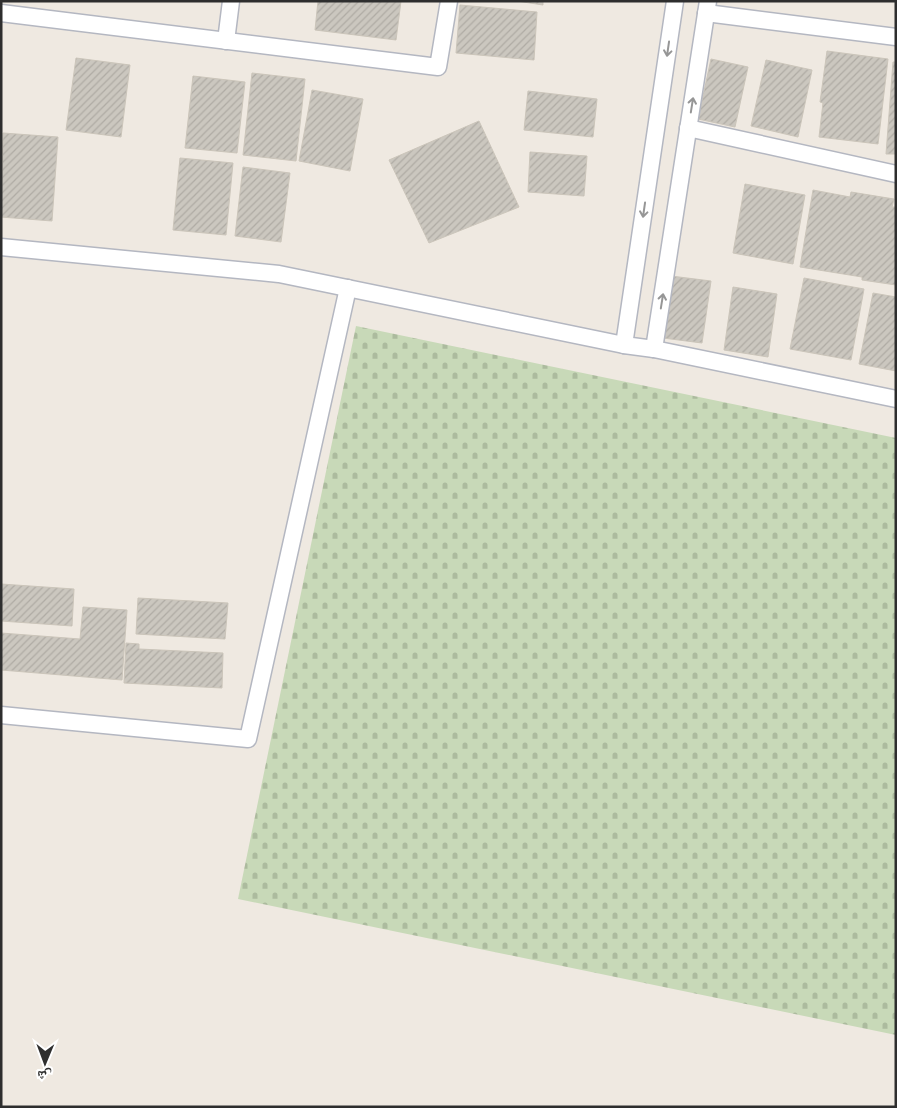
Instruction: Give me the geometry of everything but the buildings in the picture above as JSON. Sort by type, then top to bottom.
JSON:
[{"type":"street","points":[[226,41],[231,1]]},
{"type":"street","points":[[1,13],[438,67],[449,1]]},
{"type":"street","points":[[624,345],[675,1]]},
{"type":"street","points":[[654,349],[707,7],[896,37]]},
{"type":"street","points":[[688,128],[896,174]]},
{"type":"street","points":[[1,247],[279,274],[896,399]]},
{"type":"street","points":[[1,715],[248,739],[348,288]]},
{"type":"green space","points":[[356,326],[896,438],[896,1035],[238,899]]}]
